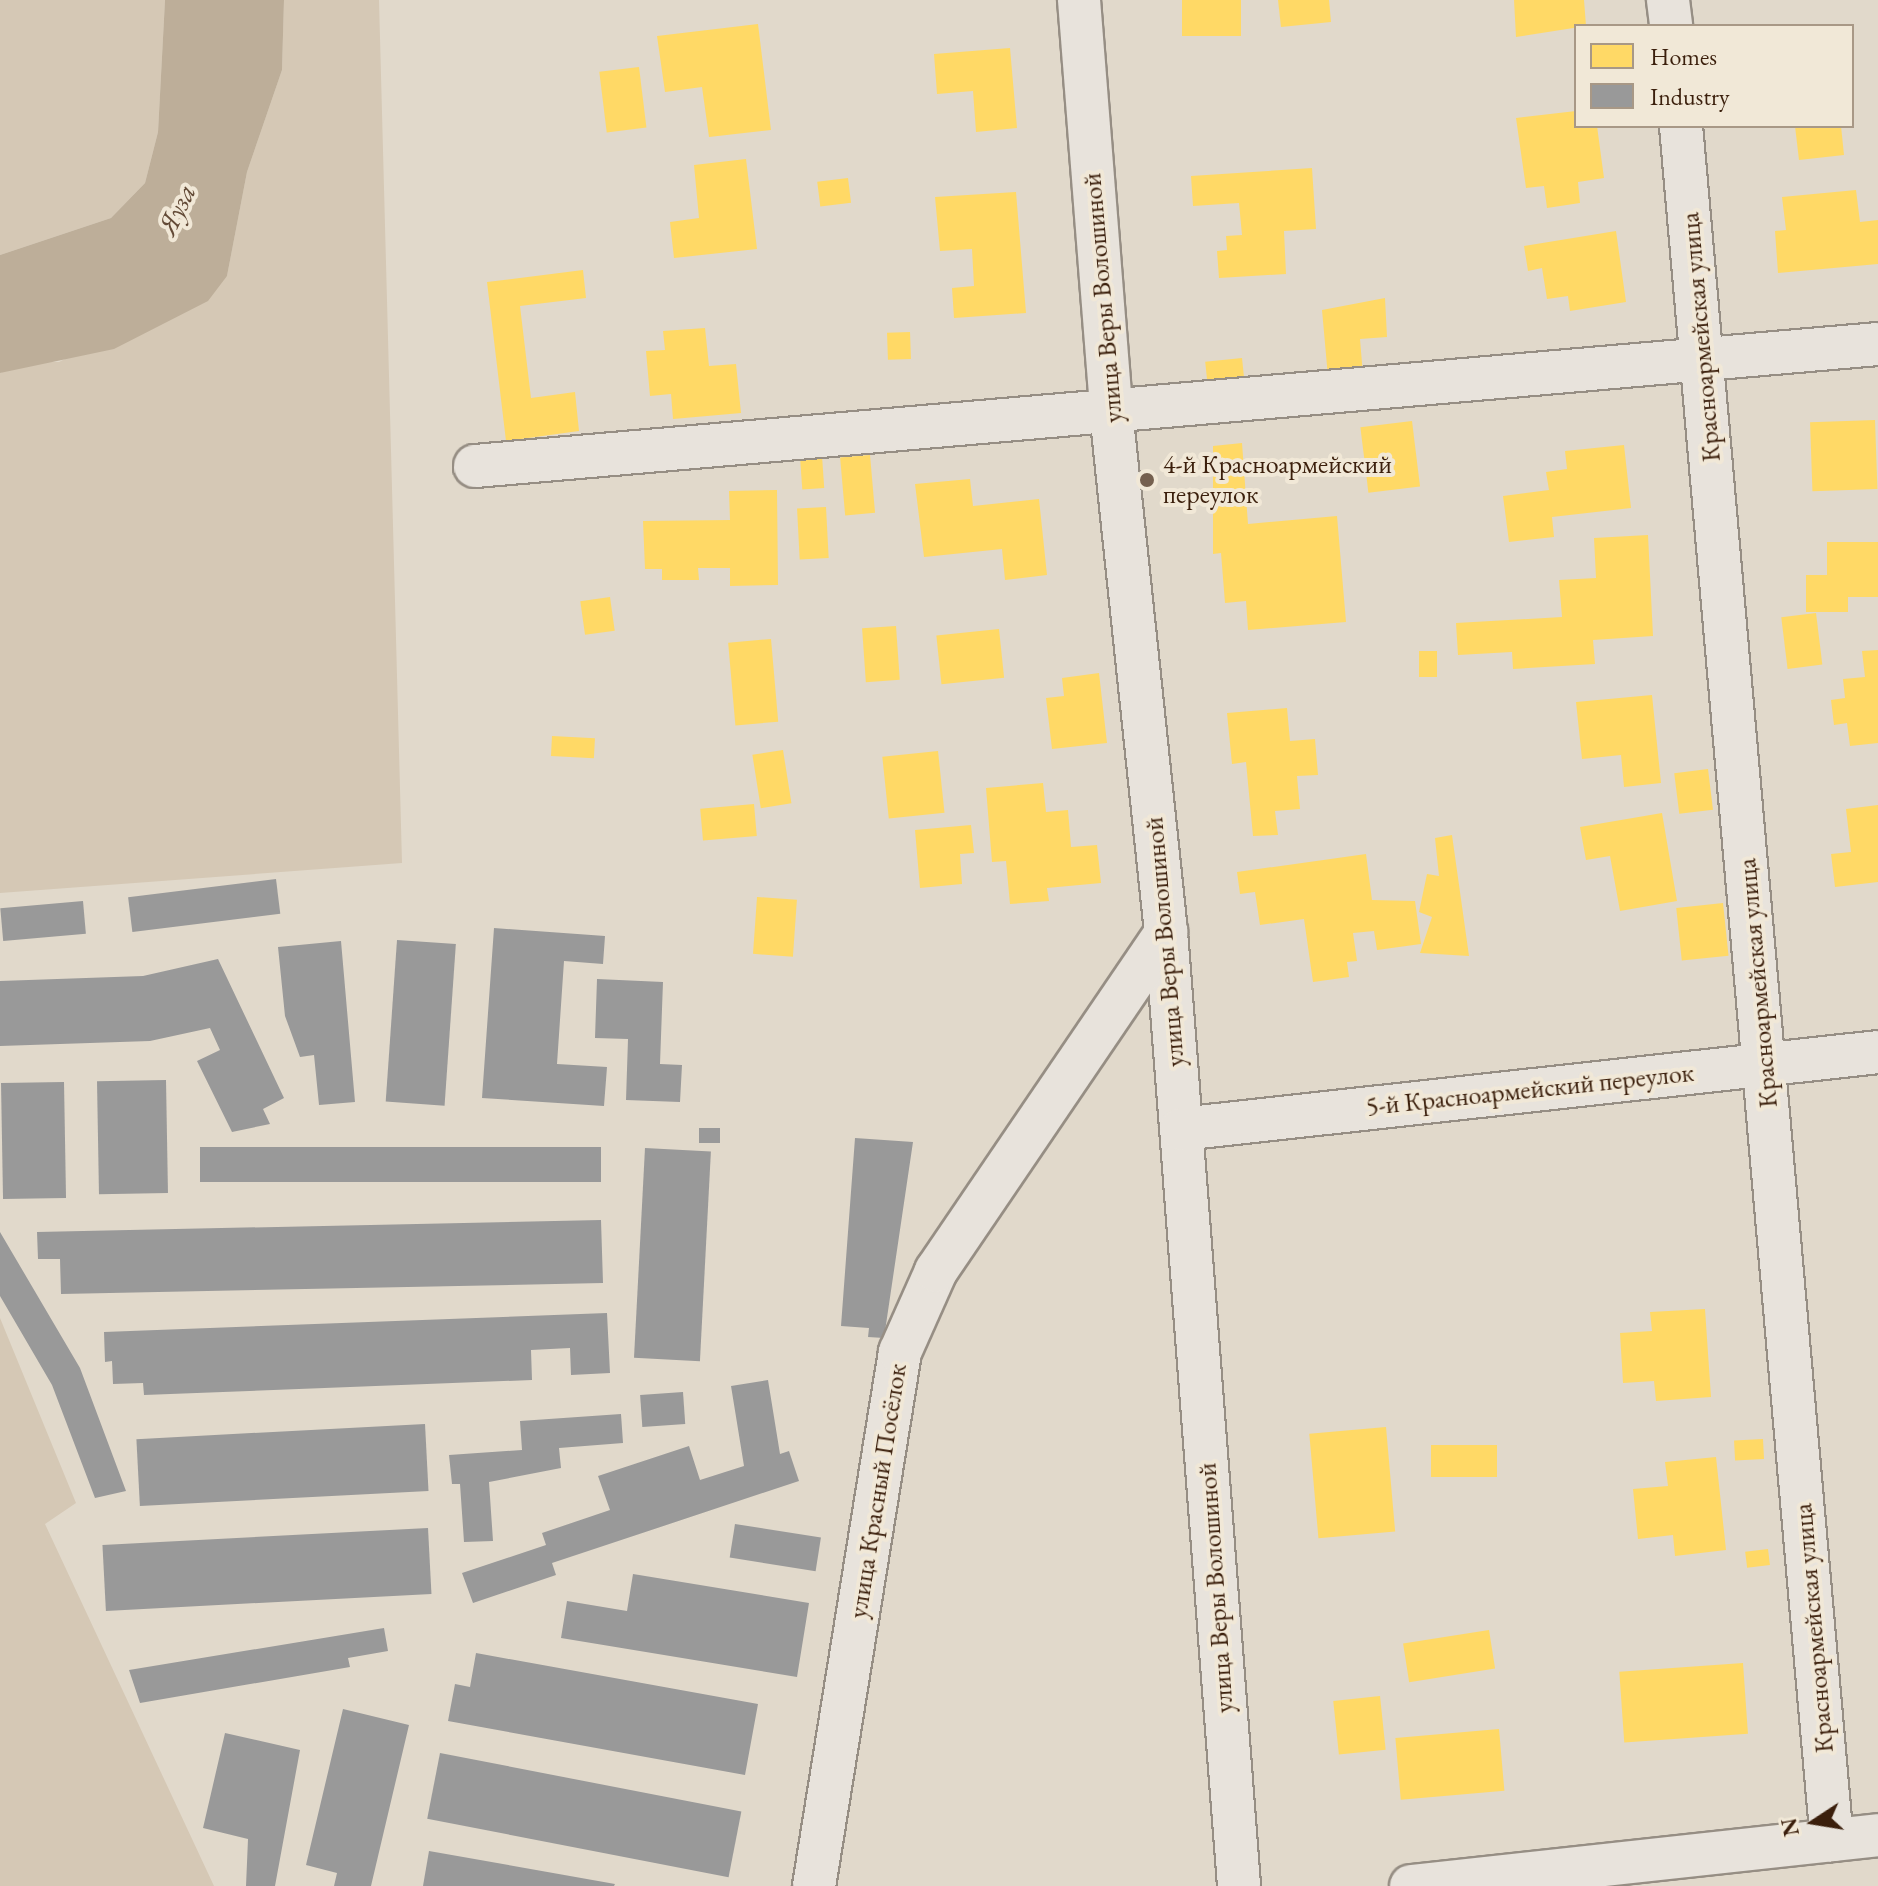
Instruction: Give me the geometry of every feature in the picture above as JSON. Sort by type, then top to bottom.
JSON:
[{"type":"street","name":"улица Веры Волошиной","points":[[1079,0],[1111,411],[1166,932],[1239,1886]]},
{"type":"street","points":[[1668,0],[1671,24]]},
{"type":"street","name":"Красноармейская улица","points":[[1681,128],[1704,359],[1832,1840]]},
{"type":"street","points":[[475,466],[1878,344]]},
{"type":"street","name":"улица Красный Посёлок","points":[[814,1886],[900,1352],[936,1271],[1166,932]]},
{"type":"street","name":"5-й Красноармейский переулок","points":[[1181,1129],[1878,1052]]},
{"type":"street","points":[[1411,1886],[1878,1835]]},
{"type":"shaded area","points":[[0,0],[165,0],[158,132],[145,183],[111,218],[0,255]]},
{"type":"shaded area","points":[[284,0],[379,0],[402,863],[0,893],[0,373],[28,362],[59,362],[227,276],[247,172],[282,70]]},
{"type":"shaded area","points":[[0,1318],[76,1503],[45,1524],[214,1886],[0,1886]]},
{"type":"water","name":"Яуза","points":[[165,0],[284,0],[282,70],[247,172],[227,276],[208,301],[114,349],[0,373],[0,255],[111,218],[145,183],[158,132]]},
{"type":"building: Homes","points":[[1182,0],[1241,0],[1241,36],[1182,36]]},
{"type":"building: Homes","points":[[1278,0],[1329,0],[1331,22],[1281,27]]},
{"type":"building: Homes","points":[[1514,0],[1584,0],[1586,24],[1516,37]]},
{"type":"building: Homes","points":[[758,24],[771,130],[709,137],[702,87],[665,92],[657,36]]},
{"type":"building: Homes","points":[[1010,48],[1017,128],[976,132],[973,91],[937,94],[934,54]]},
{"type":"building: Homes","points":[[639,67],[646,128],[607,132],[599,72]]},
{"type":"building: Homes","points":[[1574,111],[1574,128],[1597,128],[1604,178],[1578,182],[1580,203],[1547,208],[1544,186],[1526,188],[1516,118]]},
{"type":"building: Homes","points":[[1795,128],[1841,128],[1844,155],[1799,160]]},
{"type":"building: Homes","points":[[746,159],[757,249],[674,258],[670,222],[699,218],[694,165]]},
{"type":"building: Homes","points":[[1312,168],[1316,229],[1284,231],[1286,274],[1219,278],[1217,251],[1227,250],[1226,236],[1242,235],[1239,203],[1193,206],[1191,176]]},
{"type":"building: Homes","points":[[848,178],[851,203],[820,207],[817,182]]},
{"type":"building: Homes","points":[[1856,190],[1860,222],[1878,220],[1878,264],[1778,273],[1775,231],[1786,230],[1782,197]]},
{"type":"building: Homes","points":[[1016,192],[1026,313],[954,318],[952,288],[974,286],[972,249],[940,251],[935,197]]},
{"type":"building: Homes","points":[[1616,231],[1626,302],[1570,311],[1568,296],[1547,299],[1542,268],[1528,271],[1524,246]]},
{"type":"building: Homes","points":[[583,270],[586,298],[520,306],[531,398],[575,392],[579,431],[506,441],[487,282]]},
{"type":"building: Homes","points":[[1385,298],[1387,337],[1360,339],[1363,375],[1328,377],[1322,310]]},
{"type":"building: Homes","points":[[705,328],[709,366],[736,364],[741,413],[673,419],[671,394],[650,396],[646,351],[665,350],[663,331]]},
{"type":"building: Homes","points":[[910,332],[911,359],[888,360],[887,333]]},
{"type":"building: Homes","points":[[1242,358],[1244,377],[1207,381],[1205,362]]},
{"type":"building: Homes","points":[[1875,420],[1877,489],[1812,491],[1810,422]]},
{"type":"building: Homes","points":[[1412,421],[1420,487],[1368,493],[1360,427]]},
{"type":"building: Homes","points":[[1242,443],[1248,524],[1337,516],[1346,622],[1248,630],[1246,601],[1225,603],[1221,553],[1213,554],[1213,446]]},
{"type":"building: Homes","points":[[1624,445],[1631,508],[1552,517],[1554,537],[1509,542],[1503,496],[1549,490],[1546,472],[1567,469],[1565,451]]},
{"type":"building: Homes","points":[[870,455],[875,513],[845,515],[840,458]]},
{"type":"building: Homes","points":[[822,456],[824,488],[802,489],[800,458]]},
{"type":"building: Homes","points":[[970,479],[973,506],[1039,499],[1047,575],[1005,580],[1002,549],[924,557],[915,484]]},
{"type":"building: Homes","points":[[777,490],[778,585],[730,586],[730,568],[698,568],[699,580],[662,580],[662,569],[645,569],[643,521],[730,520],[729,491]]},
{"type":"building: Homes","points":[[826,507],[829,558],[800,559],[797,509]]},
{"type":"building: Homes","points":[[1648,535],[1653,636],[1593,640],[1595,664],[1513,669],[1512,652],[1458,655],[1456,623],[1562,617],[1559,580],[1596,578],[1594,538]]},
{"type":"building: Homes","points":[[1827,542],[1878,542],[1878,597],[1848,597],[1848,612],[1806,612],[1806,575],[1827,575]]},
{"type":"building: Homes","points":[[610,597],[615,631],[585,635],[580,601]]},
{"type":"building: Homes","points":[[1816,613],[1822,665],[1788,669],[1781,617]]},
{"type":"building: Homes","points":[[896,626],[900,680],[866,682],[862,628]]},
{"type":"building: Homes","points":[[999,629],[1004,678],[941,684],[936,636]]},
{"type":"building: Homes","points":[[771,639],[778,722],[735,725],[728,643]]},
{"type":"building: Homes","points":[[1878,650],[1878,743],[1850,746],[1847,723],[1834,725],[1831,700],[1845,698],[1843,679],[1865,677],[1862,651]]},
{"type":"building: Homes","points":[[1419,651],[1437,651],[1437,677],[1419,677]]},
{"type":"building: Homes","points":[[1099,673],[1107,743],[1052,749],[1046,698],[1064,696],[1062,678]]},
{"type":"building: Homes","points":[[1652,695],[1661,783],[1624,787],[1621,755],[1582,759],[1576,702]]},
{"type":"building: Homes","points":[[1287,708],[1290,741],[1315,739],[1318,775],[1297,776],[1300,809],[1275,811],[1278,835],[1253,836],[1246,762],[1232,764],[1227,713]]},
{"type":"building: Homes","points":[[552,736],[595,738],[594,758],[551,756]]},
{"type":"building: Homes","points":[[783,750],[791,803],[761,808],[752,755]]},
{"type":"building: Homes","points":[[938,751],[944,813],[889,819],[882,757]]},
{"type":"building: Homes","points":[[1708,769],[1713,810],[1679,814],[1674,773]]},
{"type":"building: Homes","points":[[1043,783],[1046,812],[1068,810],[1071,847],[1097,845],[1101,883],[1047,888],[1049,901],[1010,904],[1006,861],[992,862],[986,788]]},
{"type":"building: Homes","points":[[754,804],[757,836],[703,841],[700,809]]},
{"type":"building: Homes","points":[[1878,805],[1878,882],[1835,887],[1831,854],[1851,852],[1846,809]]},
{"type":"building: Homes","points":[[1662,813],[1677,901],[1620,911],[1610,856],[1586,860],[1580,827]]},
{"type":"building: Homes","points":[[971,825],[974,853],[960,854],[962,884],[920,888],[915,830]]},
{"type":"building: Homes","points":[[1452,835],[1469,956],[1420,953],[1432,917],[1419,912],[1427,874],[1439,876],[1435,838]]},
{"type":"building: Homes","points":[[1366,854],[1372,900],[1415,901],[1421,944],[1377,950],[1374,931],[1353,933],[1357,961],[1347,962],[1349,977],[1313,982],[1304,919],[1260,925],[1255,892],[1240,894],[1237,872]]},
{"type":"building: Homes","points":[[757,897],[797,900],[793,957],[753,954]]},
{"type":"building: Homes","points":[[1723,903],[1729,956],[1682,961],[1676,908]]},
{"type":"building: Homes","points":[[1705,1309],[1711,1397],[1656,1401],[1654,1381],[1623,1383],[1620,1333],[1652,1331],[1650,1312]]},
{"type":"building: Homes","points":[[1386,1427],[1395,1532],[1318,1538],[1309,1434]]},
{"type":"building: Homes","points":[[1763,1439],[1764,1459],[1735,1460],[1734,1441]]},
{"type":"building: Homes","points":[[1431,1445],[1497,1445],[1497,1477],[1431,1477]]},
{"type":"building: Homes","points":[[1716,1457],[1726,1550],[1675,1556],[1673,1535],[1638,1539],[1633,1489],[1668,1486],[1665,1462]]},
{"type":"building: Homes","points":[[1768,1549],[1770,1565],[1747,1568],[1745,1552]]},
{"type":"building: Homes","points":[[1489,1630],[1495,1669],[1409,1682],[1403,1644]]},
{"type":"building: Homes","points":[[1743,1663],[1748,1734],[1624,1742],[1619,1672]]},
{"type":"building: Homes","points":[[1380,1696],[1386,1750],[1339,1755],[1333,1701]]},
{"type":"building: Homes","points":[[1499,1729],[1504,1791],[1401,1800],[1395,1738]]},
{"type":"building: Industry","points":[[276,879],[280,914],[132,932],[128,897]]},
{"type":"building: Industry","points":[[83,901],[86,934],[3,941],[0,908]]},
{"type":"building: Industry","points":[[494,928],[605,936],[603,964],[564,961],[557,1064],[607,1067],[604,1106],[482,1098]]},
{"type":"building: Industry","points":[[397,940],[456,944],[445,1106],[386,1102]]},
{"type":"building: Industry","points":[[341,941],[355,1102],[319,1105],[314,1055],[300,1057],[285,1016],[278,947]]},
{"type":"building: Industry","points":[[218,959],[284,1098],[263,1109],[270,1124],[232,1132],[197,1061],[220,1050],[210,1028],[150,1041],[0,1046],[0,981],[143,976]]},
{"type":"building: Industry","points":[[597,979],[663,982],[660,1064],[682,1065],[680,1102],[626,1100],[628,1039],[595,1038]]},
{"type":"building: Industry","points":[[166,1080],[168,1193],[99,1194],[97,1081]]},
{"type":"building: Industry","points":[[64,1082],[66,1198],[3,1199],[1,1083]]},
{"type":"building: Industry","points":[[699,1128],[720,1128],[720,1143],[699,1143]]},
{"type":"building: Industry","points":[[855,1138],[913,1142],[884,1338],[868,1337],[869,1328],[841,1326]]},
{"type":"building: Industry","points":[[200,1147],[601,1147],[601,1182],[200,1182]]},
{"type":"building: Industry","points":[[645,1148],[711,1151],[700,1361],[634,1358]]},
{"type":"building: Industry","points":[[601,1220],[603,1283],[61,1294],[60,1259],[38,1259],[37,1232]]},
{"type":"building: Industry","points":[[0,1232],[80,1368],[126,1491],[95,1498],[52,1385],[0,1296]]},
{"type":"building: Industry","points":[[607,1313],[610,1373],[571,1375],[570,1348],[531,1350],[532,1380],[144,1395],[143,1383],[113,1384],[112,1361],[105,1362],[104,1332]]},
{"type":"building: Industry","points":[[768,1380],[780,1454],[789,1451],[799,1481],[552,1563],[556,1575],[473,1603],[462,1573],[546,1545],[542,1533],[610,1510],[598,1476],[689,1446],[700,1480],[744,1466],[731,1386]]},
{"type":"building: Industry","points":[[683,1392],[685,1424],[642,1427],[640,1395]]},
{"type":"building: Industry","points":[[621,1414],[623,1443],[559,1448],[561,1468],[489,1482],[493,1541],[464,1542],[460,1484],[452,1484],[449,1455],[522,1450],[520,1421]]},
{"type":"building: Industry","points":[[425,1424],[429,1491],[140,1506],[136,1439]]},
{"type":"building: Industry","points":[[735,1524],[821,1538],[816,1571],[730,1558]]},
{"type":"building: Industry","points":[[428,1528],[431,1594],[106,1611],[102,1545]]},
{"type":"building: Industry","points":[[633,1574],[809,1603],[797,1677],[561,1638],[567,1601],[627,1611]]},
{"type":"building: Industry","points":[[384,1628],[388,1651],[348,1658],[350,1667],[140,1703],[129,1670]]},
{"type":"building: Industry","points":[[476,1653],[758,1704],[745,1775],[448,1721],[455,1684],[470,1687]]},
{"type":"building: Industry","points":[[343,1709],[409,1725],[371,1886],[334,1886],[337,1873],[306,1865]]},
{"type":"building: Industry","points":[[225,1733],[300,1750],[275,1886],[246,1886],[248,1839],[203,1828]]},
{"type":"building: Industry","points":[[440,1753],[741,1812],[729,1877],[427,1819]]},
{"type":"building: Industry","points":[[429,1851],[615,1884],[423,1886]]},
{"type":"place","name":"4-й Красноармейский переулок","points":[[1147,480]]}]
